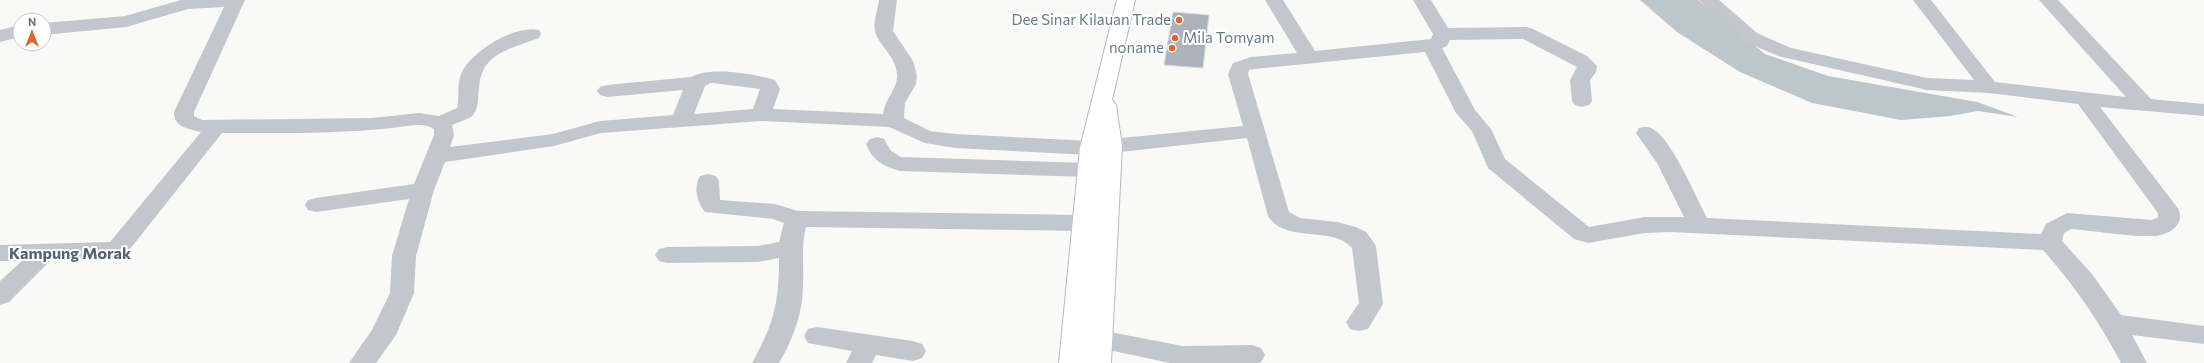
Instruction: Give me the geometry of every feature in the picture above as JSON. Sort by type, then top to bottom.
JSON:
[{"type":"main road","points":[[1099,351],[1101,147],[1104,86],[1126,0]]},
{"type":"main road","points":[[1070,361],[1088,170],[1101,147]]},
{"type":"street","points":[[52,28],[126,22],[187,4],[236,0],[184,112],[184,119],[189,123],[216,127],[372,124],[419,119],[439,123],[444,128],[444,135],[423,190],[404,256],[402,293],[383,335],[362,363]]},
{"type":"street","points":[[888,0],[884,31],[903,61],[907,76],[906,84],[895,103],[893,121]]},
{"type":"street","points":[[1274,0],[1310,58]]},
{"type":"street","points":[[1422,0],[1466,112],[1481,129],[1496,163],[1582,233],[1588,235],[1645,225],[1699,225],[2050,242],[2083,280],[2113,323],[2134,363]]},
{"type":"street","points":[[1708,0],[1750,37],[1785,52],[1908,81],[1989,88],[2084,100],[2204,110]]},
{"type":"street","points":[[1922,0],[1989,88]]},
{"type":"street","points":[[2048,0],[2144,104]]},
{"type":"street","points":[[1359,322],[1371,304],[1364,246],[1361,241],[1350,233],[1290,223],[1280,216],[1238,70],[1240,67],[1251,63],[1310,58],[1437,40],[1518,32],[1533,36],[1580,60],[1587,66],[1586,72],[1580,80],[1582,101]]},
{"type":"street","points":[[0,36],[12,33]]},
{"type":"street","points":[[439,123],[465,112],[468,108],[468,86],[471,76],[484,53],[532,34]]},
{"type":"street","points":[[607,91],[696,83],[713,76],[768,84],[770,89],[761,115]]},
{"type":"street","points":[[682,121],[696,83]]},
{"type":"street","points":[[2050,242],[2054,229],[2067,221],[2156,228],[2169,221],[2168,212],[2159,197],[2084,100]]},
{"type":"street","points":[[436,156],[554,140],[598,127],[761,115],[893,121],[925,137],[932,138],[1101,147],[1255,131]]},
{"type":"street","points":[[0,253],[108,250],[118,248],[216,127]]},
{"type":"street","points":[[1646,133],[1657,145],[1699,225]]},
{"type":"street","points":[[877,144],[881,155],[890,161],[900,164],[1088,170]]},
{"type":"street","points":[[708,181],[708,201],[713,207],[775,212],[797,219],[1084,223]]},
{"type":"street","points":[[316,205],[423,190]]},
{"type":"street","points":[[765,363],[777,345],[788,306],[791,287],[790,238],[797,219]]},
{"type":"street","points":[[667,255],[758,254],[791,248]]},
{"type":"street","points":[[0,296],[44,252]]},
{"type":"street","points":[[2113,323],[2204,335]]},
{"type":"street","points":[[817,336],[864,354],[913,351]]},
{"type":"street","points":[[1099,351],[1183,356],[1252,355]]},
{"type":"shaded area","points":[[1640,0],[1698,0],[1765,54],[1828,76],[1977,102],[2018,117],[1978,111],[1950,116],[1901,120],[1812,103],[1740,72],[1677,32]]},
{"type":"building","points":[[1173,12],[1209,15],[1203,68],[1164,65]]},
{"type":"place","name":"Dee Sinar Kilauan Trade","points":[[1179,20]]},
{"type":"place","name":"Mila Tomyam","points":[[1175,38]]},
{"type":"place","name":"noname","points":[[1172,48]]},
{"type":"district","name":"Kampung Morak","points":[[70,253]]}]
